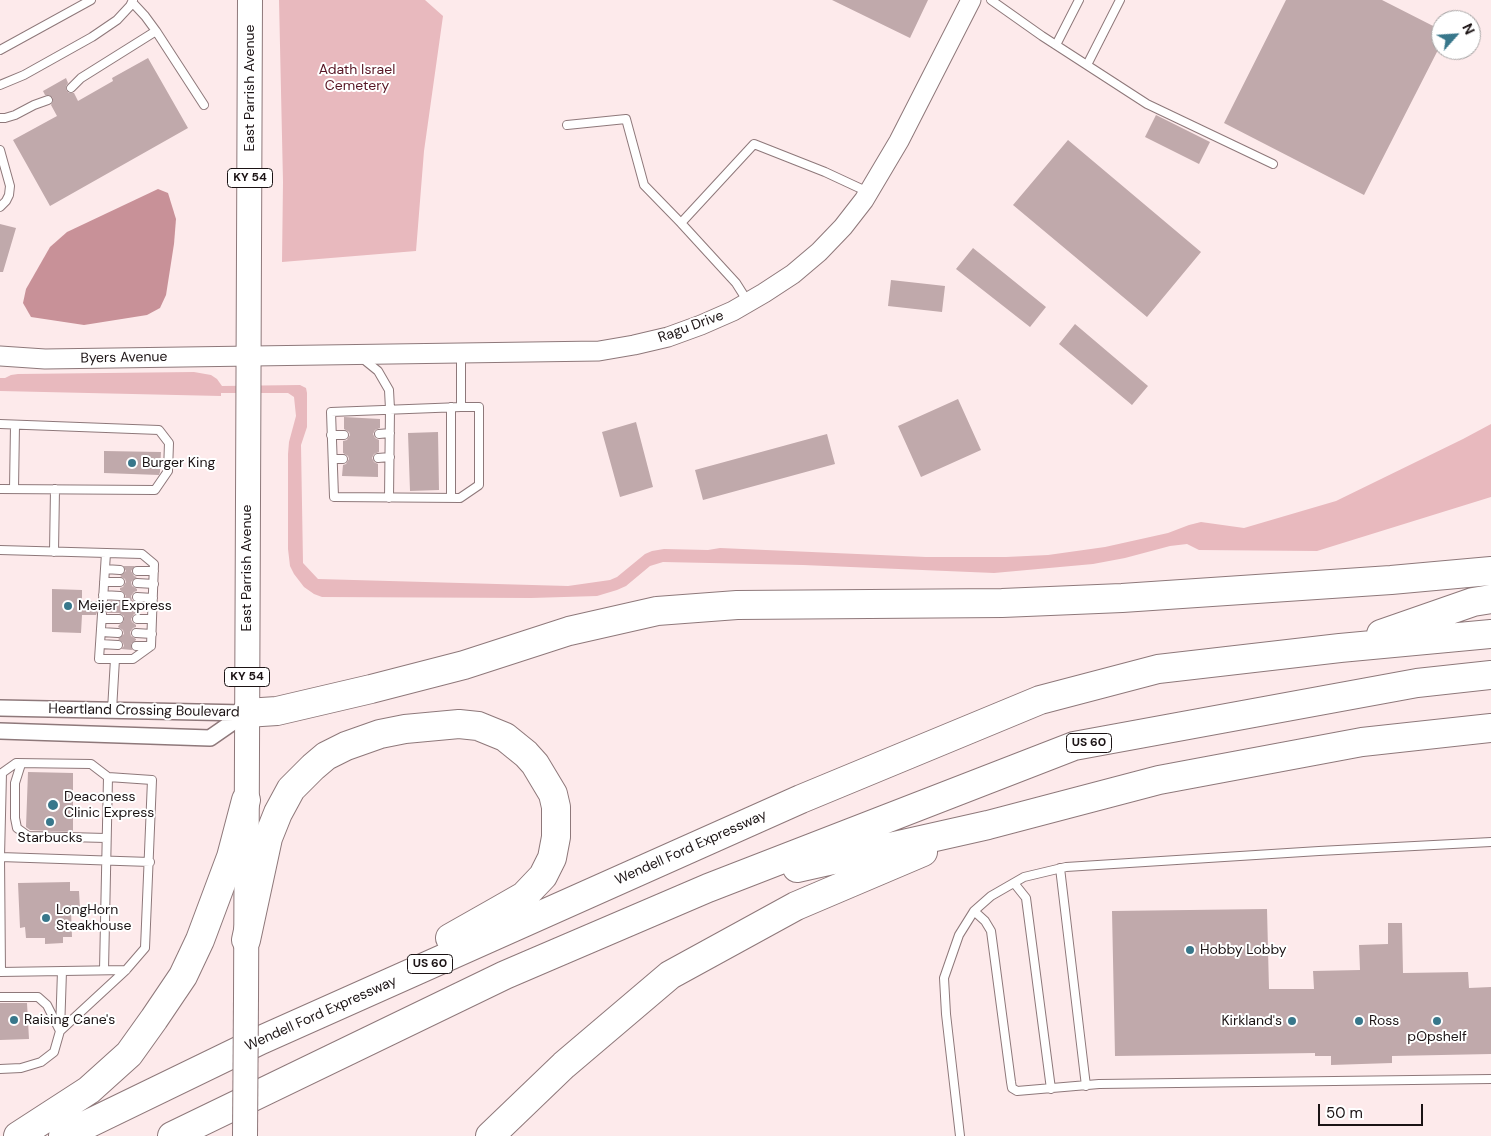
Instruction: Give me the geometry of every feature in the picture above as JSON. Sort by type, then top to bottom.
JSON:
[{"type":"highway","points":[[246,713],[277,711],[371,689],[464,665],[569,631],[657,611],[737,605],[1002,603],[1122,598],[1391,580],[1491,571]]},
{"type":"highway","points":[[1340,648],[1473,602],[1491,599]]},
{"type":"highway","name":"US 60","points":[[1340,648],[1491,634]]},
{"type":"highway","name":"Wendell Ford Expressway","points":[[63,1136],[261,1040],[801,799],[1040,700],[1158,669],[1340,648]]},
{"type":"highway","name":"US 60","points":[[172,1136],[505,975],[708,888],[1074,746],[1417,683],[1491,675]]},
{"type":"highway","points":[[246,940],[268,838],[278,813],[291,789],[313,767],[326,756],[346,746],[380,734],[405,729],[459,724],[478,726],[505,737],[526,754],[535,764],[552,794],[557,820],[552,858],[543,876],[524,896],[261,1040]]},
{"type":"highway","points":[[708,888],[988,825],[1169,778],[1362,742],[1491,728]]},
{"type":"highway","points":[[18,1136],[89,1090],[129,1054],[154,1019],[183,976],[200,940],[231,857],[246,800]]},
{"type":"highway","points":[[490,1136],[564,1065],[670,975],[796,906],[988,825]]},
{"type":"main road","name":"East Parrish Avenue","points":[[245,1136],[250,0]]},
{"type":"street","name":"Ragu Drive","points":[[249,356],[600,351],[668,337],[701,326],[748,302],[793,274],[819,252],[843,227],[864,200],[899,141],[971,0]]},
{"type":"street","name":"Byers Avenue","points":[[0,356],[45,360],[249,356]]},
{"type":"street","name":"Heartland Crossing Boulevard","points":[[0,708],[246,713]]},
{"type":"street","name":"Heartland Crossing Boulevard","points":[[0,731],[210,738],[246,713]]},
{"type":"lane","points":[[0,50],[91,0]]},
{"type":"lane","points":[[991,0],[1147,104],[1273,164]]},
{"type":"lane","points":[[1056,45],[1079,0]]},
{"type":"lane","points":[[1087,65],[1120,0]]},
{"type":"lane","points":[[0,85],[24,75],[92,37],[117,20],[133,1],[156,31],[204,106]]},
{"type":"lane","points":[[71,88],[80,78],[156,31]]},
{"type":"lane","points":[[0,118],[15,115],[48,100]]},
{"type":"lane","points":[[567,125],[626,119],[644,184],[736,283],[748,302]]},
{"type":"lane","points":[[681,223],[754,144],[825,172],[868,192]]},
{"type":"lane","points":[[0,150],[10,186],[9,195],[0,207]]},
{"type":"lane","points":[[461,353],[461,407]]},
{"type":"lane","points":[[357,355],[378,371],[389,390],[390,498]]},
{"type":"lane","points":[[451,407],[451,498]]},
{"type":"lane","points":[[461,407],[480,407],[479,485],[460,498],[334,497],[330,412],[461,407]]},
{"type":"lane","points":[[0,424],[159,430],[169,443],[168,471],[155,490],[0,489]]},
{"type":"lane","points":[[14,489],[15,424]]},
{"type":"lane","points":[[379,434],[390,433]]},
{"type":"lane","points":[[331,435],[344,434]]},
{"type":"lane","points":[[378,458],[390,457]]},
{"type":"lane","points":[[332,459],[343,459]]},
{"type":"lane","points":[[54,552],[55,489]]},
{"type":"lane","points":[[0,550],[142,554],[154,564],[151,646],[133,659],[99,659],[102,616],[119,619]]},
{"type":"lane","points":[[106,553],[103,598],[120,596]]},
{"type":"lane","points":[[105,569],[120,570]]},
{"type":"lane","points":[[137,571],[154,571]]},
{"type":"lane","points":[[104,582],[120,582]]},
{"type":"lane","points":[[137,583],[154,584]]},
{"type":"lane","points":[[137,597],[153,598]]},
{"type":"lane","points":[[136,619],[152,619]]},
{"type":"lane","points":[[101,632],[118,632]]},
{"type":"lane","points":[[136,633],[152,634]]},
{"type":"lane","points":[[100,644],[118,645]]},
{"type":"lane","points":[[136,646],[151,646]]},
{"type":"lane","points":[[112,710],[115,659]]},
{"type":"lane","points":[[60,1031],[126,970],[146,948],[152,780],[108,776],[91,764],[16,763],[2,773],[0,857],[1,972],[126,970]]},
{"type":"lane","points":[[21,764],[15,783],[15,818],[17,828],[28,836],[106,838]]},
{"type":"lane","points":[[104,970],[108,776]]},
{"type":"lane","points":[[960,1136],[946,1014],[944,978],[959,935],[974,911],[991,896],[1024,877],[1060,868],[1319,850],[1491,842]]},
{"type":"lane","points":[[0,857],[150,862]]},
{"type":"lane","points":[[1060,868],[1086,1086]]},
{"type":"lane","points":[[1014,883],[1026,898],[1051,1089]]},
{"type":"lane","points":[[974,911],[985,921],[990,931],[1012,1088],[1017,1091],[1099,1084],[1491,1079]]},
{"type":"lane","points":[[0,1069],[21,1068],[42,1062],[54,1052],[60,1031],[62,971]]},
{"type":"lane","points":[[0,997],[38,998],[47,1005],[60,1031]]},
{"type":"green space","name":"Adath Israel Cemetery","points":[[279,0],[425,0],[443,16],[424,151],[416,251],[282,262],[283,182]]},
{"type":"green space","points":[[194,372],[211,375],[222,386],[300,385],[306,388],[307,427],[301,445],[303,563],[318,579],[568,586],[610,580],[617,577],[645,554],[664,549],[708,550],[720,548],[926,557],[1048,555],[1105,547],[1168,533],[1201,522],[1244,528],[1336,501],[1491,424],[1491,497],[1317,551],[1199,550],[1187,544],[1170,546],[1093,564],[994,573],[803,565],[663,562],[650,566],[626,586],[597,596],[531,598],[322,597],[304,587],[290,566],[288,549],[288,454],[296,416],[294,397],[288,393],[221,393],[221,396],[0,391],[0,378],[18,374]]},
{"type":"shaded area","points":[[158,189],[168,193],[176,219],[166,295],[160,308],[147,315],[84,325],[31,317],[23,303],[26,289],[50,247],[67,232]]},
{"type":"building","points":[[832,0],[928,0],[910,38]]},
{"type":"building","points":[[1286,0],[1382,0],[1431,25],[1431,60],[1433,60],[1364,195],[1224,123]]},
{"type":"building","points":[[148,58],[188,128],[50,206],[13,140],[57,116],[51,105],[53,98],[45,95],[43,91],[66,78],[68,83],[66,90],[69,93],[74,93],[78,101],[113,81],[112,78]]},
{"type":"building","points":[[1156,115],[1210,142],[1199,164],[1145,137]]},
{"type":"building","points":[[1068,140],[1201,252],[1147,317],[1013,205]]},
{"type":"building","points":[[0,224],[16,228],[3,272],[0,272]]},
{"type":"building","points":[[973,248],[1046,307],[1030,327],[956,269]]},
{"type":"building","points":[[891,280],[945,286],[942,312],[888,306]]},
{"type":"building","points":[[1075,324],[1148,386],[1132,405],[1059,344]]},
{"type":"building","points":[[958,399],[981,450],[921,477],[898,426]]},
{"type":"building","points":[[344,417],[380,419],[380,428],[375,430],[373,434],[379,440],[379,452],[374,454],[372,458],[378,464],[378,477],[342,476],[343,465],[349,459],[343,453],[343,441],[347,440],[350,435],[344,429]]},
{"type":"building","points":[[636,422],[653,487],[620,497],[602,432]]},
{"type":"building","points":[[438,432],[439,490],[410,491],[408,433]]},
{"type":"building","points":[[827,434],[835,464],[703,500],[695,470]]},
{"type":"building","name":"Burger King","points":[[104,451],[161,452],[159,475],[104,473]]},
{"type":"building","points":[[123,566],[135,566],[131,571],[137,577],[131,582],[132,586],[137,589],[131,596],[132,600],[137,603],[137,613],[131,619],[136,625],[130,632],[131,636],[136,639],[131,644],[132,650],[121,649],[124,646],[118,639],[124,634],[123,630],[118,627],[124,621],[124,616],[119,613],[107,613],[103,608],[98,610],[96,615],[82,615],[81,633],[52,632],[52,589],[82,590],[82,601],[98,601],[102,606],[106,605],[108,601],[122,601],[126,596],[120,590],[126,582],[120,576],[126,571]]},
{"type":"building","points":[[28,772],[73,773],[73,832],[30,830],[26,827]]},
{"type":"building","name":"LongHorn Steakhouse","points":[[70,882],[70,891],[79,891],[80,909],[71,909],[72,937],[63,937],[63,943],[45,944],[45,938],[26,938],[25,927],[20,928],[18,883]]},
{"type":"building","points":[[1267,909],[1269,989],[1314,989],[1313,971],[1360,970],[1359,945],[1388,944],[1388,923],[1402,923],[1403,973],[1468,972],[1469,988],[1491,987],[1491,1054],[1392,1056],[1392,1063],[1331,1065],[1331,1056],[1315,1056],[1315,1053],[1115,1056],[1112,911]]},
{"type":"building","name":"Raising Cane's","points":[[0,1003],[27,1003],[29,1039],[0,1040]]},
{"type":"place","name":"Burger King","points":[[132,463]]},
{"type":"place","name":"Meijer Express","points":[[68,606]]},
{"type":"place","name":"Deaconess Clinic Express","points":[[53,805]]},
{"type":"place","name":"Starbucks","points":[[50,822]]},
{"type":"place","name":"LongHorn Steakhouse","points":[[46,918]]},
{"type":"place","name":"Hobby Lobby","points":[[1190,950]]},
{"type":"place","name":"Raising Cane's","points":[[14,1020]]},
{"type":"place","name":"Kirkland's","points":[[1292,1021]]},
{"type":"place","name":"Ross","points":[[1359,1021]]},
{"type":"place","name":"pOpshelf","points":[[1437,1021]]}]
